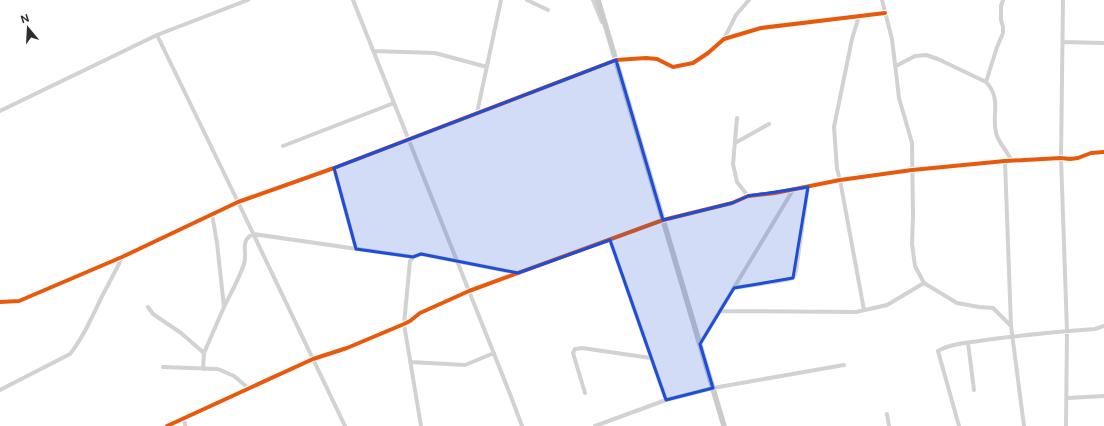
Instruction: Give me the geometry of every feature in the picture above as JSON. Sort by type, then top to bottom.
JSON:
[{"type":"street","points":[[0,110],[157,34],[248,0]]},
{"type":"street","points":[[353,0],[522,426]]},
{"type":"street","points":[[477,113],[501,0]]},
{"type":"street","points":[[527,0],[548,10]]},
{"type":"street","points":[[593,0],[610,40]]},
{"type":"street","points":[[598,0],[724,426]]},
{"type":"street","points":[[0,302],[19,301],[122,257],[238,202],[334,168],[616,60],[646,58],[657,59],[673,66],[693,62],[708,53],[724,39],[736,15],[749,0]]},
{"type":"street","points":[[882,0],[892,39],[899,98],[912,143],[914,216],[912,244],[915,266],[924,283],[957,302],[978,307],[993,308],[1011,326]]},
{"type":"street","points":[[986,82],[996,47],[1003,33],[1001,20],[1001,6],[1003,0]]},
{"type":"street","points":[[1063,0],[1061,158],[1067,331],[1066,426]]},
{"type":"street","points":[[724,39],[761,28],[885,13]]},
{"type":"street","points":[[859,16],[852,39],[834,127],[837,169],[864,310]]},
{"type":"street","points":[[157,34],[345,426]]},
{"type":"street","points":[[1063,42],[1104,43]]},
{"type":"street","points":[[373,51],[435,53],[487,67]]},
{"type":"street","points":[[896,66],[915,56],[926,55],[938,59],[986,82],[992,89],[995,100],[995,128],[997,138],[1012,161]]},
{"type":"street","points":[[283,146],[394,103]]},
{"type":"street","points":[[737,118],[733,164],[737,182],[748,196]]},
{"type":"street","points":[[735,143],[769,124]]},
{"type":"street","points":[[167,426],[313,359],[347,348],[404,324],[420,313],[469,291],[663,220],[732,203],[748,196],[793,190],[840,180],[912,170],[1005,161],[1061,158],[1070,159],[1078,158],[1091,153],[1104,152]]},
{"type":"street","points":[[1005,161],[1011,326],[1024,426]]},
{"type":"street","points":[[334,168],[356,249]]},
{"type":"street","points":[[734,288],[793,278],[796,271],[808,187]]},
{"type":"street","points":[[700,344],[793,190]]},
{"type":"street","points":[[212,214],[217,243],[224,307]]},
{"type":"street","points":[[203,369],[204,353],[224,307],[236,285],[245,262],[244,247],[246,239],[253,234],[413,257],[421,254],[518,273]]},
{"type":"street","points":[[610,240],[666,400]]},
{"type":"street","points":[[0,390],[70,354],[77,346],[108,285],[119,267],[122,257]]},
{"type":"street","points":[[413,257],[410,261],[404,324],[421,426]]},
{"type":"street","points":[[720,312],[856,312],[887,305],[924,283]]},
{"type":"street","points":[[148,307],[153,314],[181,333],[204,353]]},
{"type":"street","points":[[960,426],[938,351],[944,347],[1013,336],[1095,329],[1104,326]]},
{"type":"street","points":[[968,343],[974,390]]},
{"type":"street","points":[[584,393],[573,353],[575,349],[582,348],[651,358]]},
{"type":"street","points":[[410,362],[464,365],[494,353]]},
{"type":"street","points":[[595,426],[666,400],[713,388],[844,365]]},
{"type":"street","points":[[163,367],[218,369],[234,376],[248,388]]},
{"type":"street","points":[[1067,398],[1104,396]]},
{"type":"street","points":[[887,414],[890,426]]},
{"type":"street","points":[[184,418],[185,426]]},
{"type":"highlighted area","points":[[616,60],[663,220],[732,203],[748,196],[808,187],[793,278],[734,288],[700,344],[713,388],[666,400],[610,240],[518,273],[421,254],[413,257],[356,249],[334,168]]},
{"type":"cycle path","points":[[0,302],[19,301],[122,257],[238,202],[334,168],[616,60],[646,58],[657,59],[673,67],[693,63],[708,53],[724,39],[761,28],[885,13]]},
{"type":"cycle path","points":[[167,426],[313,359],[347,348],[404,324],[420,313],[469,291],[663,220],[732,203],[748,196],[775,193],[840,180],[912,170],[1005,161],[1061,158],[1070,159],[1078,158],[1091,153],[1104,152]]}]
